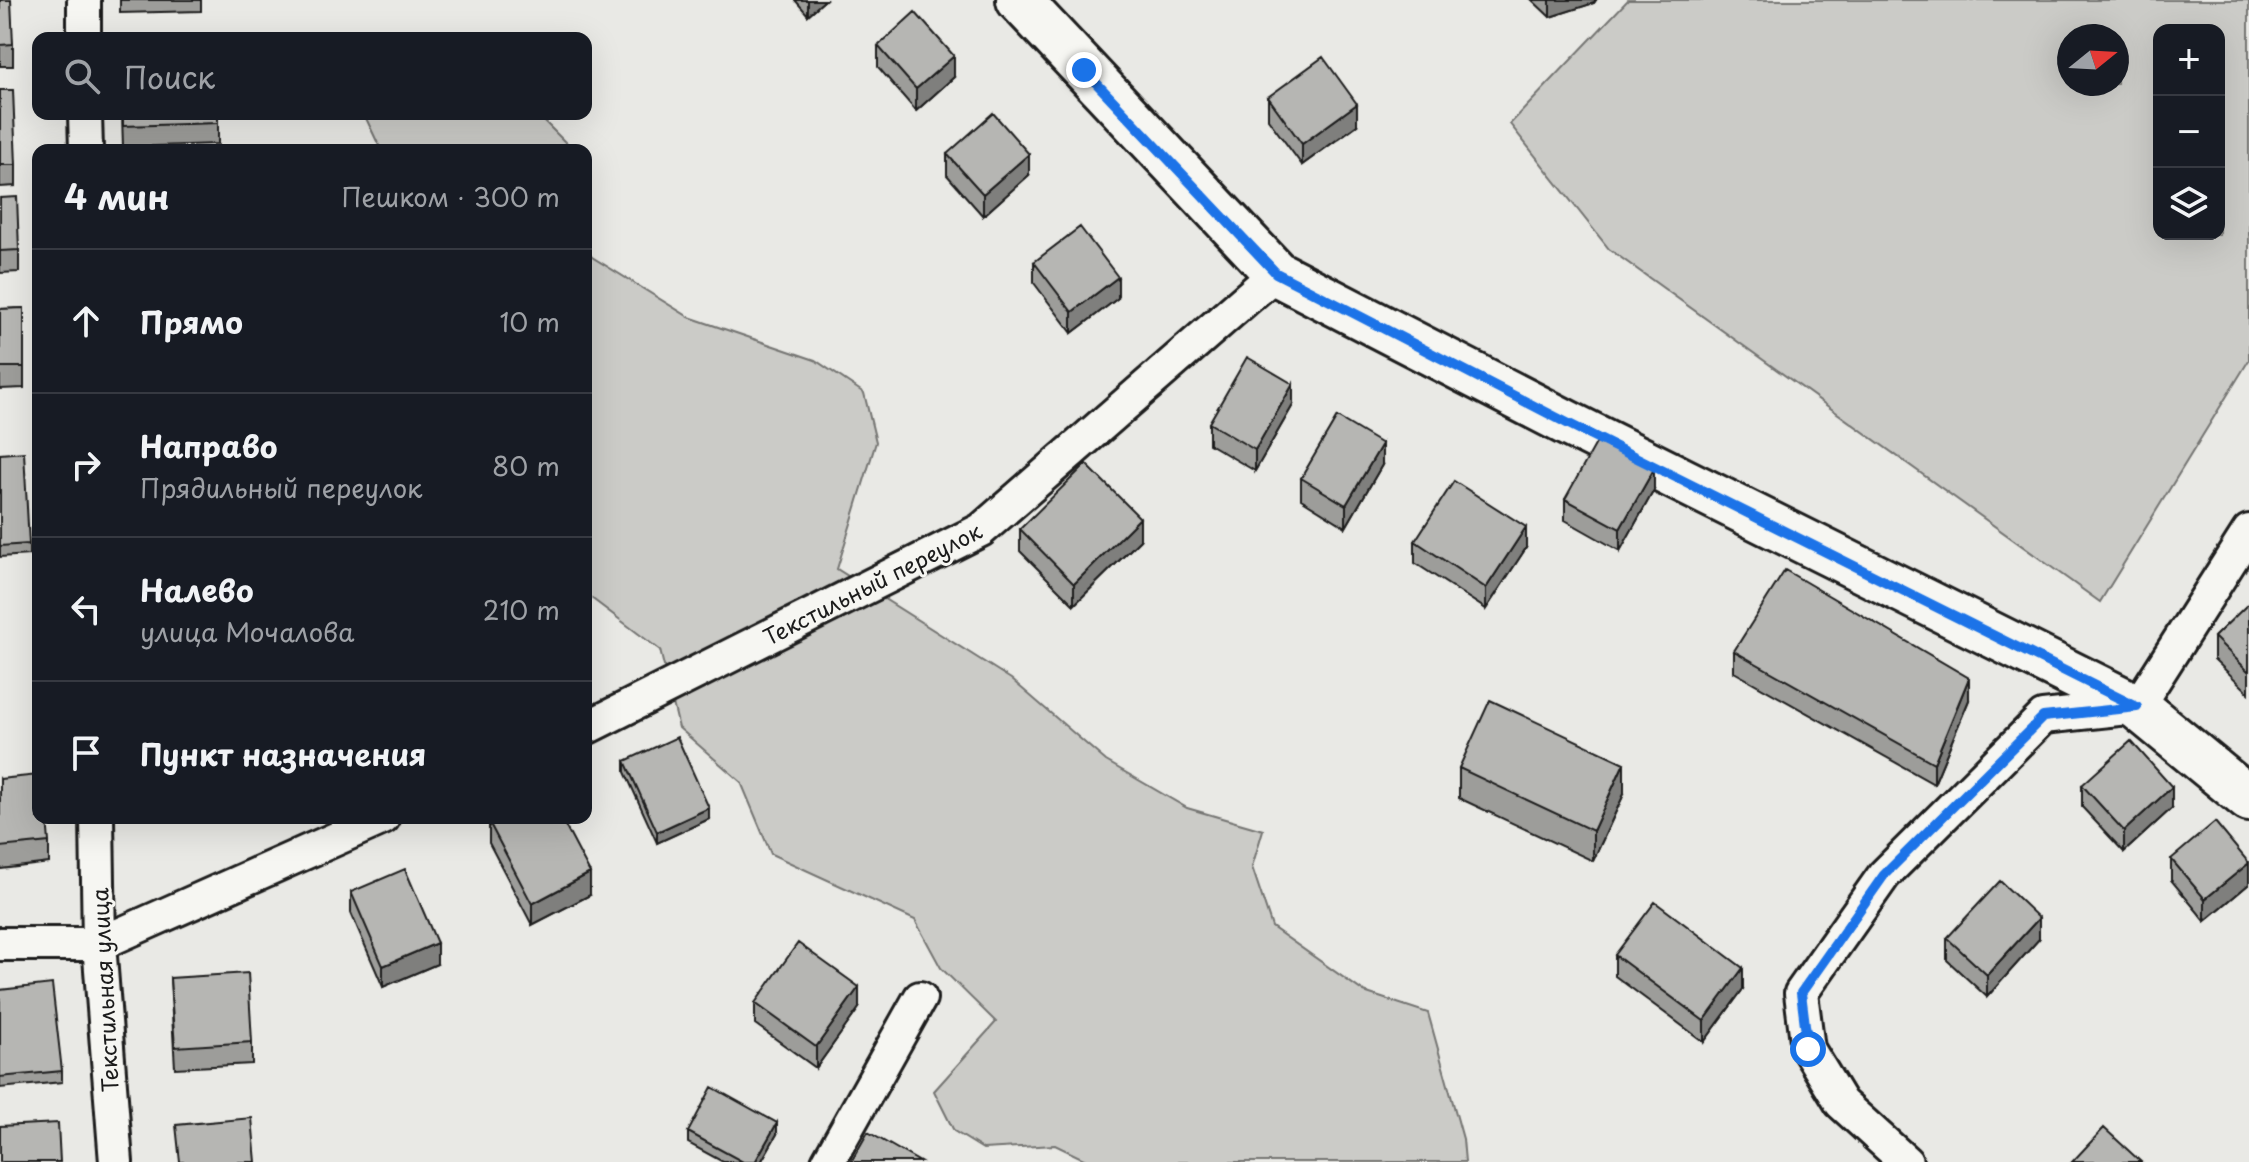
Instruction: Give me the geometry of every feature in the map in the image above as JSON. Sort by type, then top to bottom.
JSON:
[{"type":"street","points":[[84,0],[84,32]]},
{"type":"street","points":[[1019,0],[1276,273],[1567,423],[2137,707],[2249,799]]},
{"type":"street","points":[[85,120],[86,144]]},
{"type":"street","name":"Текстильный переулок","points":[[592,725],[981,530],[1276,273]]},
{"type":"street","points":[[2137,707],[2249,531]]},
{"type":"street","points":[[1906,1162],[1841,1103],[1808,1049],[1801,993],[1884,875],[2043,717],[2137,707]]},
{"type":"street","name":"Текстильная улица","points":[[97,824],[99,944],[116,1162]]},
{"type":"street","points":[[0,944],[99,944],[369,824]]},
{"type":"street","points":[[828,1162],[920,998]]},
{"type":"shaded area","points":[[1628,0],[2249,0],[2249,360],[2100,602],[1609,249],[1510,124]]},
{"type":"shaded area","points":[[367,120],[543,120],[567,144],[378,144]]},
{"type":"shaded area","points":[[592,257],[689,317],[815,360],[864,393],[876,442],[837,569],[1011,679],[1106,761],[1187,808],[1263,830],[1252,867],[1272,927],[1364,992],[1428,1013],[1463,1139],[1465,1162],[1090,1162],[1055,1145],[983,1149],[954,1131],[934,1091],[996,1022],[941,968],[915,920],[771,854],[741,782],[679,728],[660,650],[592,599]]},
{"type":"building","points":[[0,0],[11,0],[13,44],[0,45]]},
{"type":"building","points":[[915,12],[954,56],[916,89],[878,46]]},
{"type":"building","points":[[1323,57],[1357,104],[1302,144],[1268,97]]},
{"type":"building","points":[[0,90],[13,90],[16,165],[0,165]]},
{"type":"building","points":[[993,113],[1029,154],[983,194],[947,154]]},
{"type":"building","points":[[123,120],[218,120],[218,123],[123,126]]},
{"type":"building","points":[[17,197],[19,250],[0,251],[0,198]]},
{"type":"building","points":[[1080,227],[1118,277],[1072,312],[1034,262]]},
{"type":"building","points":[[24,308],[24,367],[0,367],[0,309]]},
{"type":"building","points":[[1247,357],[1293,384],[1255,450],[1209,423]]},
{"type":"building","points":[[1337,417],[1382,444],[1346,505],[1301,478]]},
{"type":"building","points":[[1599,438],[1654,469],[1620,529],[1565,499]]},
{"type":"building","points":[[24,452],[29,544],[0,546],[0,454]]},
{"type":"building","points":[[1086,464],[1140,518],[1074,584],[1020,529]]},
{"type":"building","points":[[1454,481],[1526,527],[1486,588],[1415,541]]},
{"type":"building","points":[[1785,570],[1969,678],[1934,763],[1734,651]]},
{"type":"building","points":[[2249,603],[2249,672],[2214,637]]},
{"type":"building","points":[[1490,700],[1624,763],[1593,831],[1459,768]]},
{"type":"building","points":[[677,737],[709,808],[657,832],[625,761]]},
{"type":"building","points":[[2131,741],[2172,787],[2124,831],[2082,785]]},
{"type":"building","points":[[32,776],[32,824],[48,824],[49,842],[0,847],[0,779]]},
{"type":"building","points":[[2215,822],[2249,863],[2205,899],[2171,859]]},
{"type":"building","points":[[490,824],[564,824],[590,873],[532,904]]},
{"type":"building","points":[[405,869],[437,943],[383,966],[351,892]]},
{"type":"building","points":[[2000,881],[2039,918],[1987,975],[1947,938]]},
{"type":"building","points":[[1655,902],[1743,968],[1704,1021],[1615,955]]},
{"type":"building","points":[[798,943],[859,987],[816,1047],[755,1003]]},
{"type":"building","points":[[248,973],[252,1042],[175,1047],[170,978]]},
{"type":"building","points":[[52,984],[62,1071],[0,1077],[0,990]]},
{"type":"building","points":[[712,1087],[777,1123],[755,1162],[743,1162],[688,1132]]},
{"type":"building","points":[[252,1118],[256,1162],[180,1162],[176,1125]]},
{"type":"building","points":[[58,1123],[60,1162],[0,1162],[0,1126]]},
{"type":"building","points":[[2104,1128],[2141,1162],[2072,1162]]},
{"type":"building","points":[[868,1132],[920,1162],[851,1162]]},
{"type":"route","points":[[1084,70],[1276,273],[1567,423],[2137,707],[2043,717],[1884,875],[1801,993],[1808,1049]]}]
